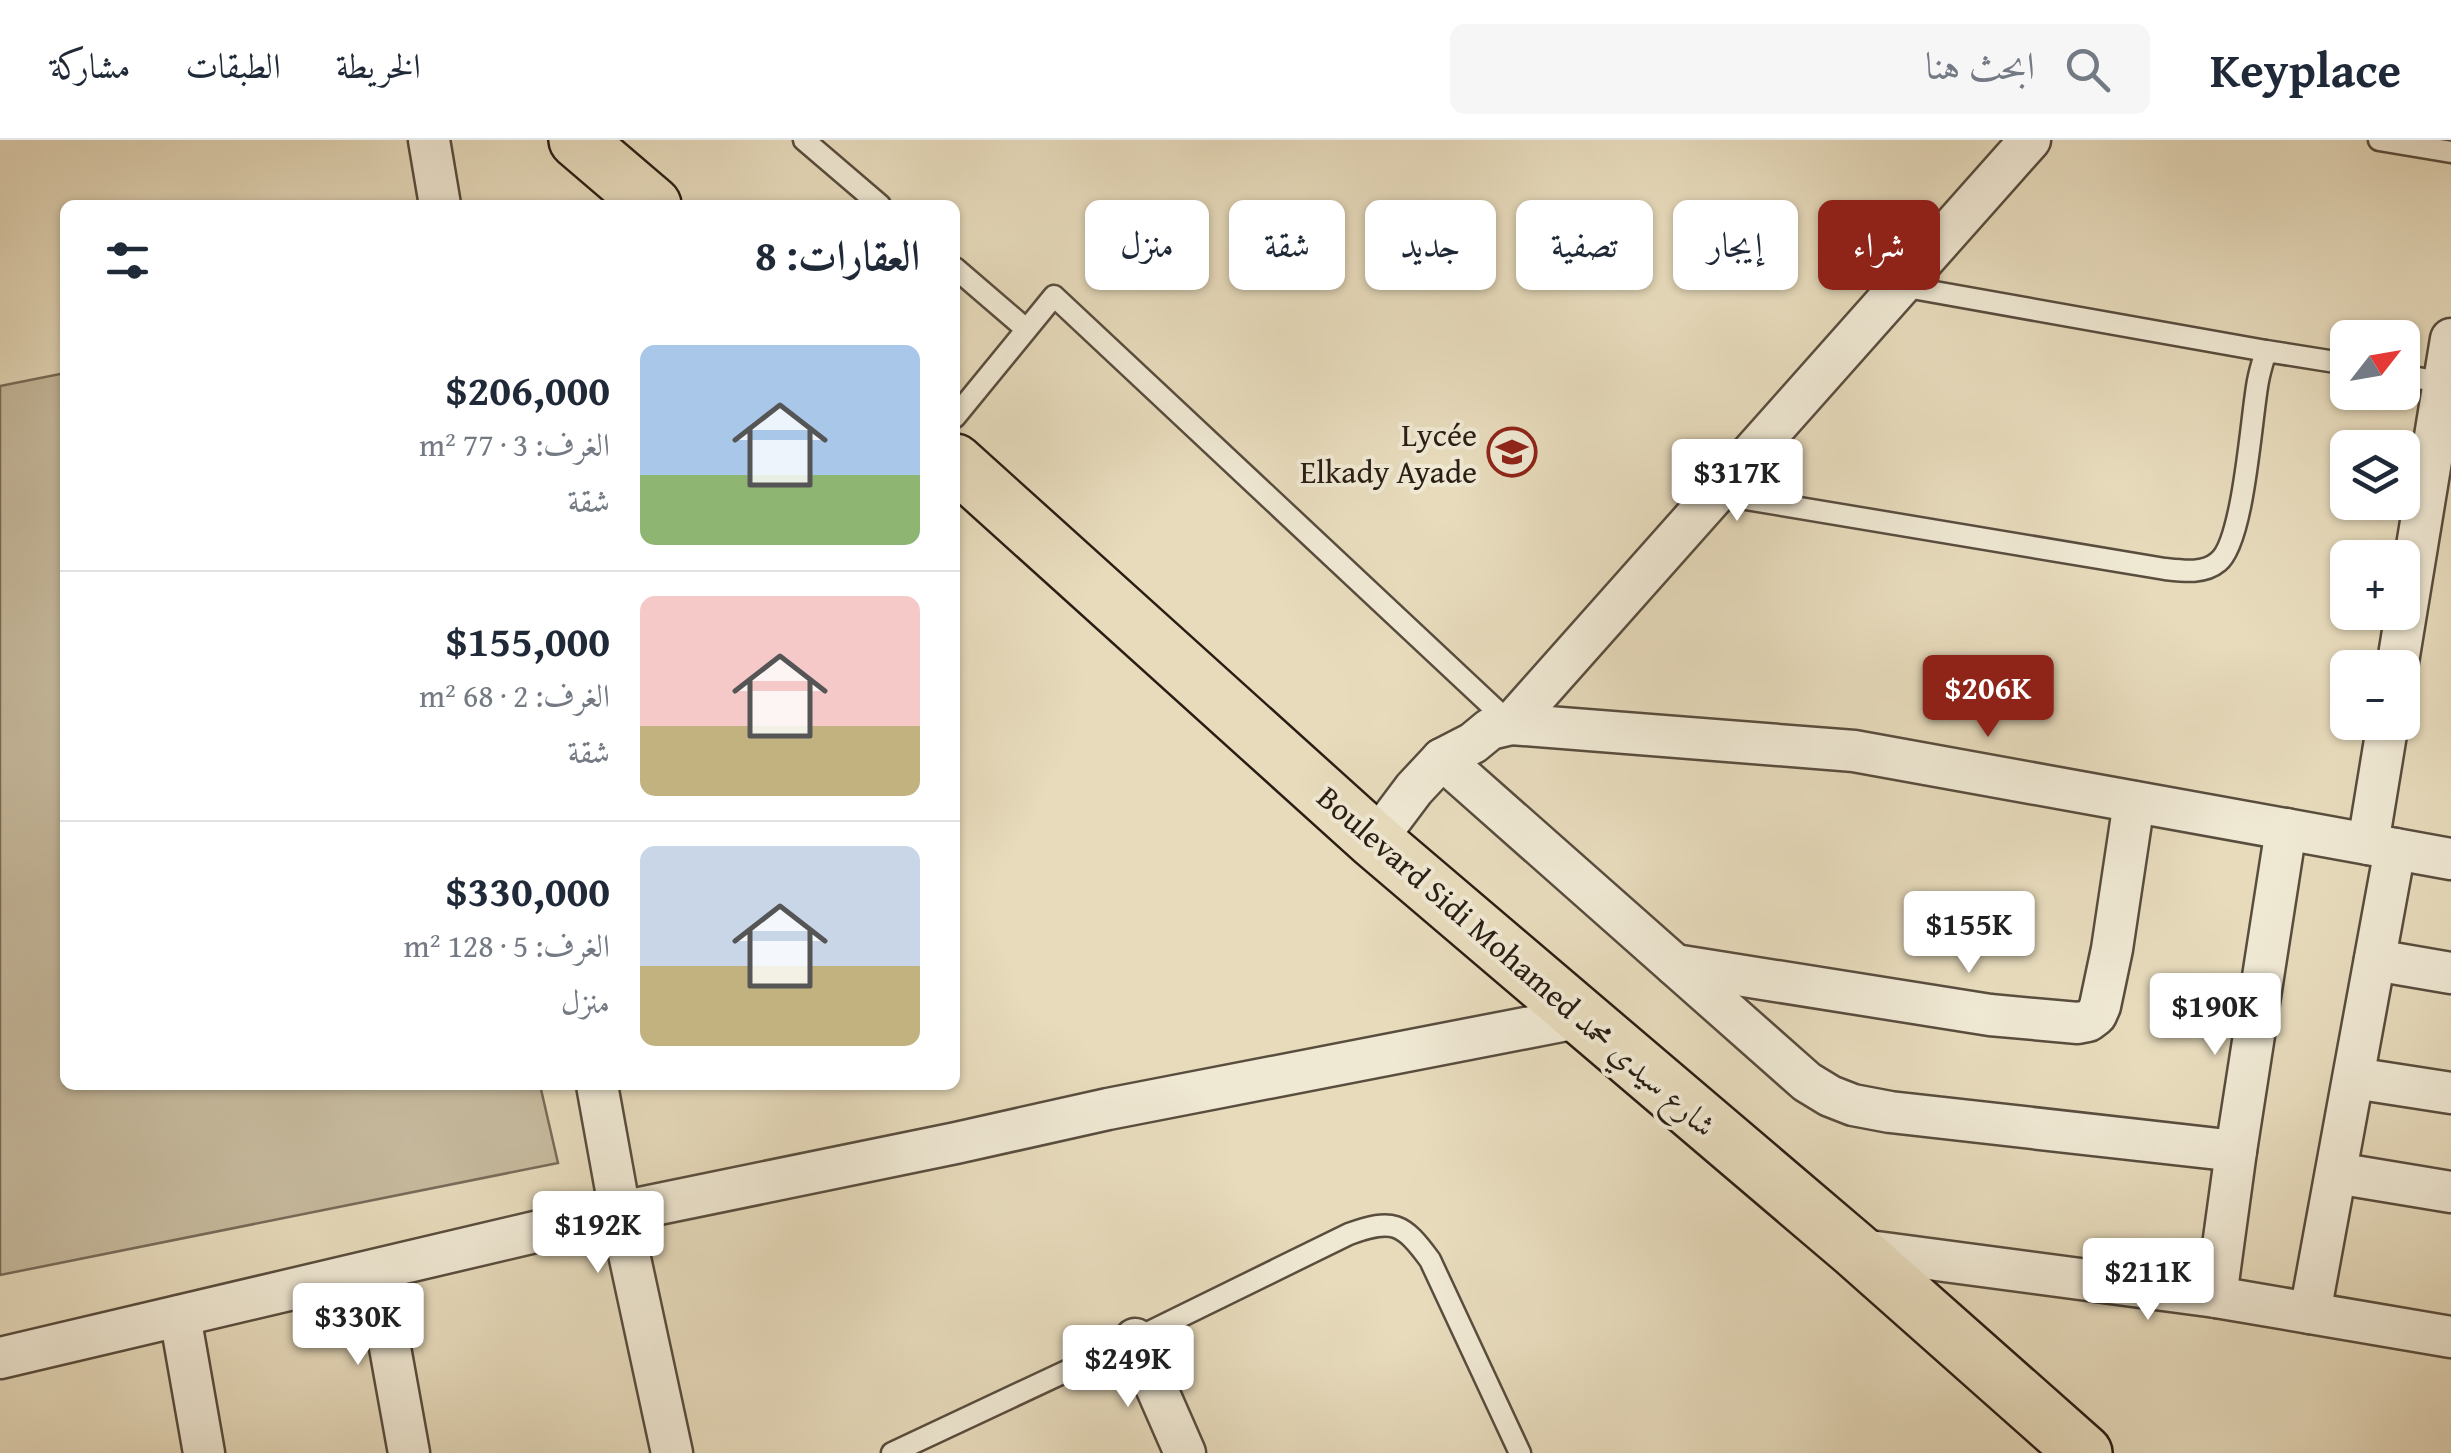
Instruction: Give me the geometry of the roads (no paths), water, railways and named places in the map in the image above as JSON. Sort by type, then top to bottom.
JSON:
[{"type":"main road","points":[[577,140],[647,200]]},
{"type":"main road","name":"Boulevard Sidi Mohamed شارع سيدي محمد","points":[[960,467],[1374,842],[1854,1249],[2084,1453]]},
{"type":"street","points":[[429,140],[439,200]]},
{"type":"street","points":[[1940,242],[2030,140]]},
{"type":"street","points":[[1511,724],[1897,290]]},
{"type":"street","points":[[2400,650],[2448,383],[2451,339]]},
{"type":"street","points":[[1374,842],[1442,759],[1490,730],[1511,724],[1854,752],[2451,859]]},
{"type":"street","points":[[2310,1313],[2375,960],[2387,740]]},
{"type":"street","points":[[1442,759],[1807,1082],[1830,1096],[1854,1105],[1950,1120],[2236,1151]]},
{"type":"street","points":[[1675,965],[1990,1014],[2078,1024],[2088,1021],[2100,1006],[2112,949],[2134,802]]},
{"type":"street","points":[[2216,1297],[2286,829]]},
{"type":"street","points":[[2375,960],[2451,973]]},
{"type":"street","points":[[0,1358],[620,1212],[1108,1109],[1582,1017]]},
{"type":"street","points":[[2354,1078],[2451,1093]]},
{"type":"street","points":[[597,1090],[672,1453]]},
{"type":"street","points":[[2336,1173],[2451,1192]]},
{"type":"street","points":[[1854,1249],[2216,1297],[2451,1337]]},
{"type":"street","points":[[376,1270],[409,1453]]},
{"type":"street","points":[[180,1316],[204,1453]]},
{"type":"street","points":[[1135,1340],[1185,1453]]},
{"type":"lane","points":[[804,140],[874,200]]},
{"type":"lane","points":[[2379,140],[2451,152]]},
{"type":"lane","points":[[960,272],[1026,328]]},
{"type":"lane","points":[[1924,290],[2330,361]]},
{"type":"lane","points":[[960,411],[1054,296],[1511,724]]},
{"type":"lane","points":[[1716,494],[2166,569],[2204,569],[2218,563],[2228,550],[2238,520],[2266,350]]},
{"type":"lane","points":[[2420,378],[2448,383]]},
{"type":"lane","points":[[893,1453],[1350,1234],[1390,1224],[1413,1238],[1430,1260],[1520,1453]]},
{"type":"place","name":"Lycée Elkady Ayade","points":[[1512,452]]}]
